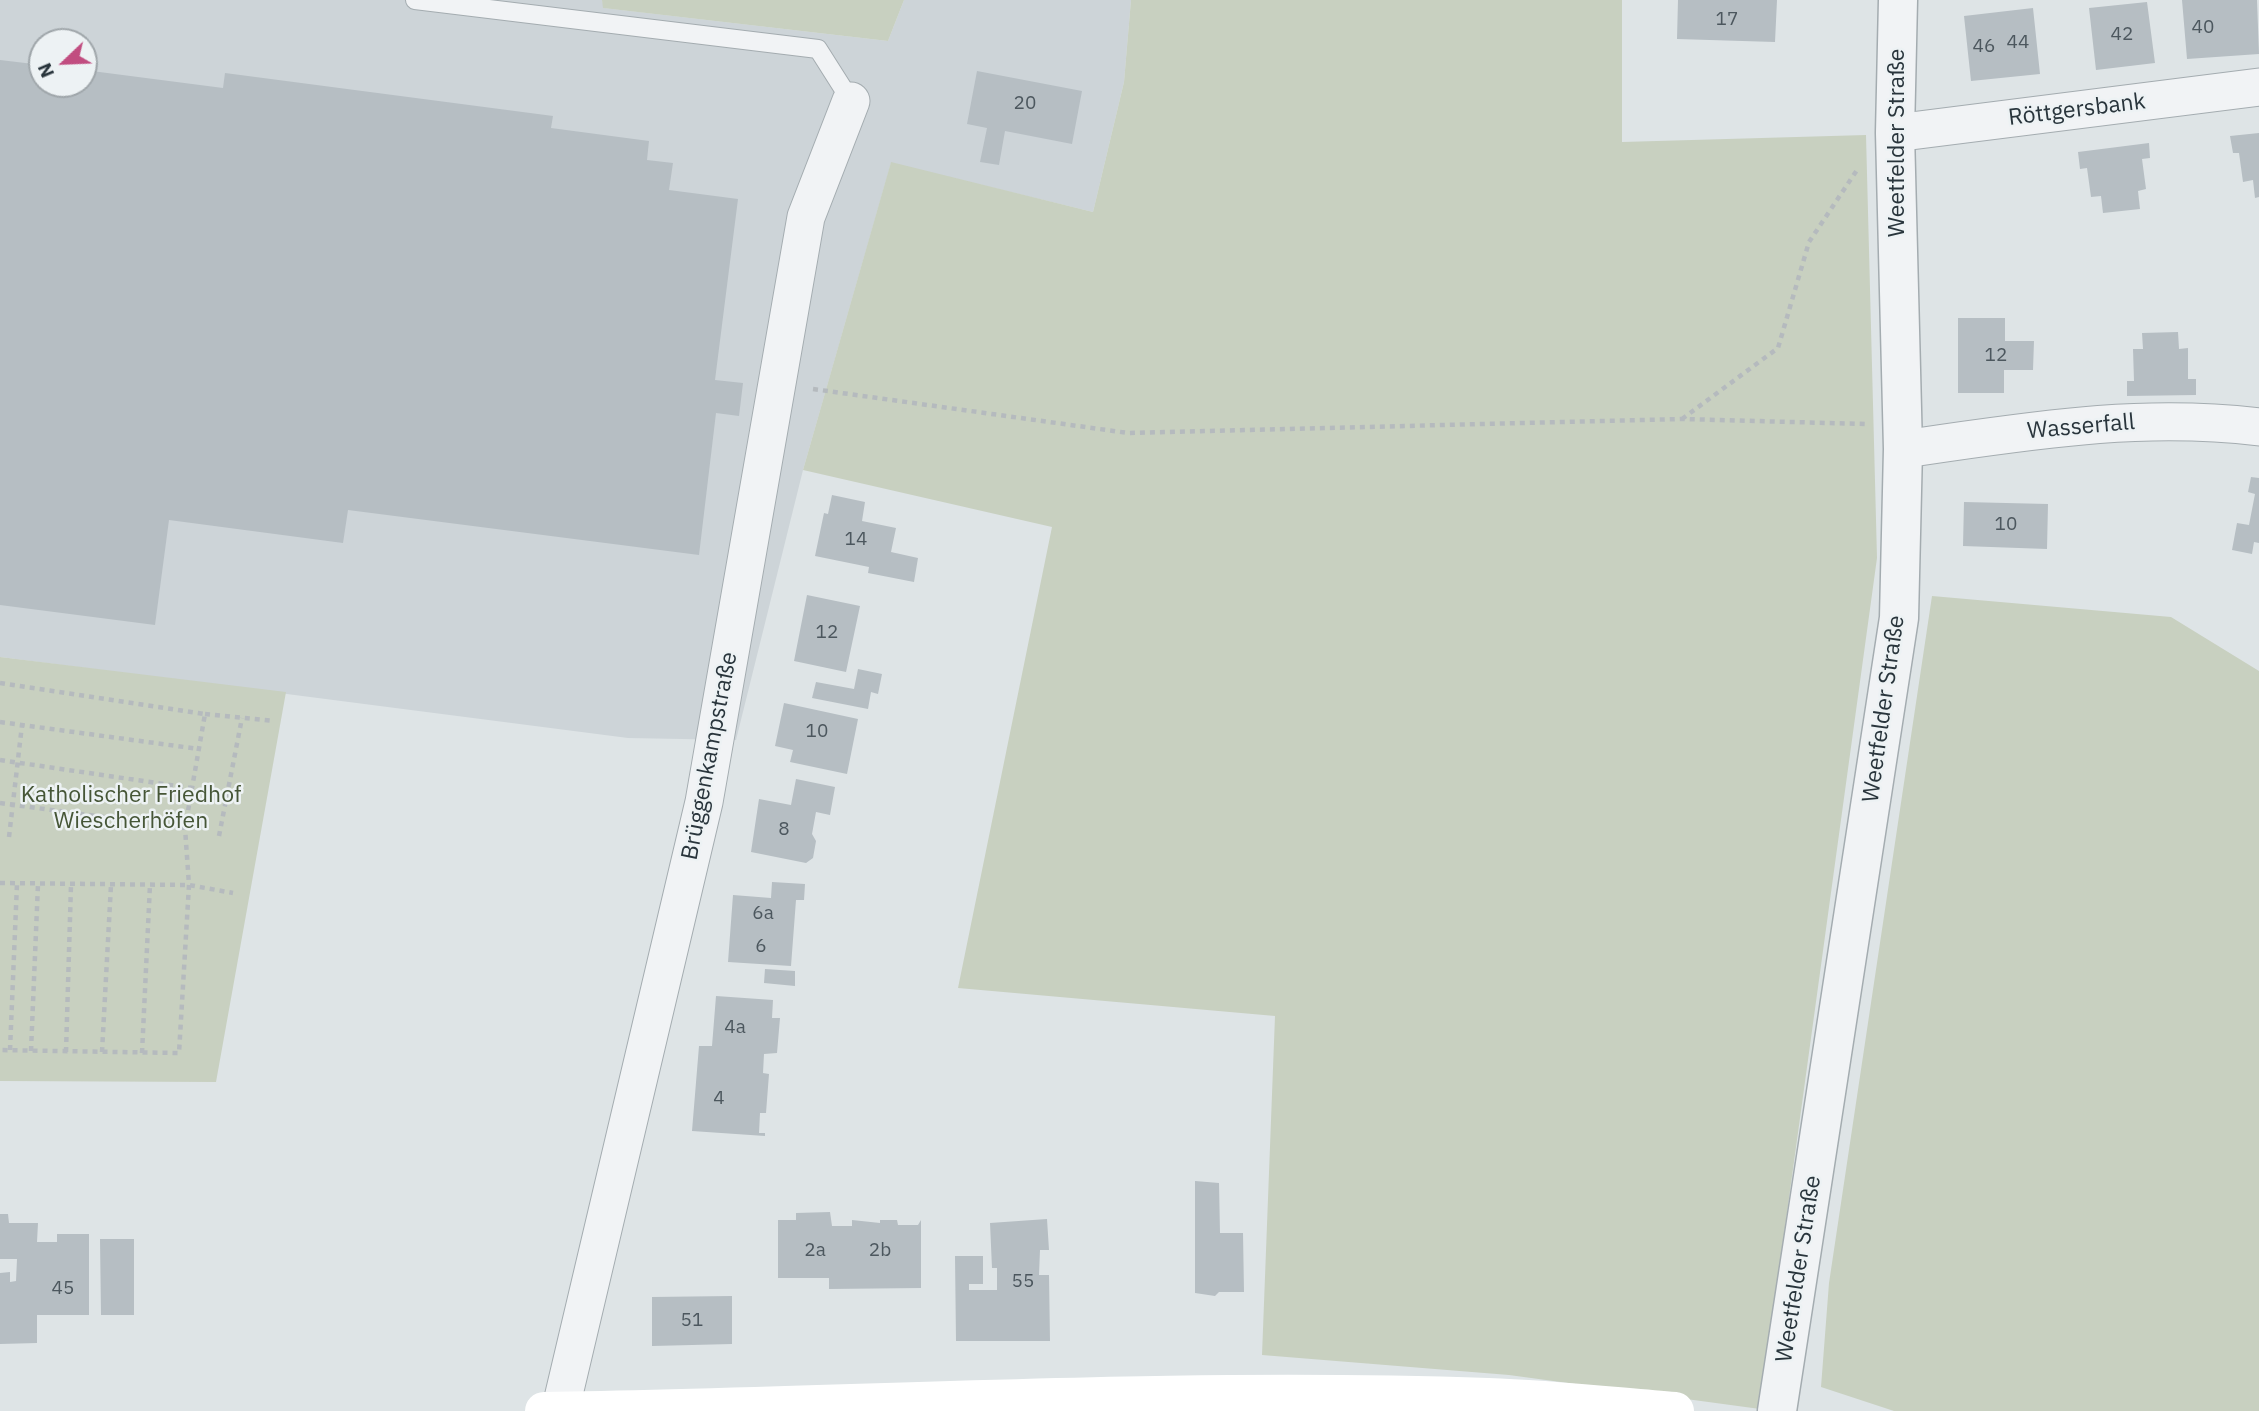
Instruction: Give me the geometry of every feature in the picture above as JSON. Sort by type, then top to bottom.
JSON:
[{"type":"main road","points":[[544,1411],[1124,1396],[1324,1395],[1490,1397],[1675,1411]]},
{"type":"street","name":"Weetfelder Straße","points":[[1777,1411],[1899,618],[1903,436],[1895,133],[1898,0]]},
{"type":"street","name":"Röttgersbank","points":[[1895,133],[2259,87]]},
{"type":"street","name":"Brüggenkampstraße","points":[[560,1411],[704,802],[806,217],[851,101]]},
{"type":"street","name":"Wasserfall","points":[[1903,436],[2088,423],[2200,420],[2259,427]]},
{"type":"lane","points":[[415,0],[818,49],[851,101]]},
{"type":"path","points":[[1682,419],[1778,348],[1808,242],[1849,177],[1895,133]]},
{"type":"path","points":[[778,384],[1128,433],[1682,419],[1903,436]]},
{"type":"path","points":[[0,683],[205,714],[274,721]]},
{"type":"path","points":[[0,1050],[179,1053],[189,885],[185,828],[205,714]]},
{"type":"path","points":[[219,836],[242,718]]},
{"type":"path","points":[[0,722],[199,749]]},
{"type":"path","points":[[9,837],[22,725]]},
{"type":"path","points":[[0,760],[191,788]]},
{"type":"path","points":[[0,803],[14,802],[185,828]]},
{"type":"path","points":[[0,883],[189,885],[233,893]]},
{"type":"path","points":[[10,1050],[17,884]]},
{"type":"path","points":[[31,1051],[38,884]]},
{"type":"path","points":[[66,1052],[71,885]]},
{"type":"path","points":[[102,1052],[111,885]]},
{"type":"path","points":[[142,1052],[150,885]]},
{"type":"shaded area","points":[[0,0],[602,0],[604,8],[888,41],[904,0],[1131,0],[1124,82],[1093,212],[891,163],[803,470],[736,740],[628,738],[0,657]]},
{"type":"green space","points":[[602,0],[904,0],[888,41],[603,8]]},
{"type":"green space","points":[[1131,0],[1622,0],[1622,142],[1866,135],[1877,558],[1760,1409],[1509,1375],[1262,1355],[1275,1016],[958,988],[1052,527],[803,470],[891,162],[1093,212],[1124,82]]},
{"type":"green space","points":[[1932,596],[2171,617],[2259,671],[2259,1411],[1894,1411],[1821,1387],[1829,1283]]},
{"type":"green space","name":"Katholischer Friedhof Wiescherhöfen","points":[[0,657],[286,692],[216,1082],[0,1081]]},
{"type":"building","points":[[1678,0],[1777,0],[1775,42],[1677,39]]},
{"type":"building","points":[[2182,0],[2257,0],[2259,54],[2187,59]]},
{"type":"building","points":[[2147,2],[2155,63],[2096,70],[2089,8]]},
{"type":"building","points":[[2033,8],[2040,74],[1971,81],[1964,16]]},
{"type":"building","points":[[0,60],[28,63],[28,98],[98,98],[98,72],[223,88],[225,73],[553,116],[551,128],[649,141],[647,160],[673,163],[669,190],[738,199],[715,380],[743,383],[739,416],[716,413],[699,555],[348,510],[343,543],[169,520],[155,625],[0,605]]},
{"type":"building","points":[[977,71],[1082,91],[1072,144],[1005,131],[999,165],[980,162],[987,128],[967,124]]},
{"type":"building","points":[[2259,133],[2259,197],[2255,198],[2253,180],[2243,182],[2239,153],[2233,153],[2230,136]]},
{"type":"building","points":[[2149,143],[2150,158],[2142,159],[2146,189],[2138,191],[2140,209],[2103,213],[2101,196],[2091,197],[2087,168],[2080,169],[2078,152]]},
{"type":"building","points":[[1958,318],[2005,318],[2005,341],[2034,341],[2033,370],[2004,370],[2004,393],[1958,393]]},
{"type":"building","points":[[2178,332],[2179,349],[2188,348],[2188,379],[2196,379],[2196,395],[2127,396],[2127,381],[2134,381],[2133,349],[2143,349],[2142,333]]},
{"type":"building","points":[[2251,477],[2259,478],[2259,543],[2254,542],[2252,554],[2232,550],[2237,523],[2249,525],[2255,494],[2248,492]]},
{"type":"building","points":[[832,495],[865,502],[862,521],[896,528],[891,552],[918,558],[914,582],[868,573],[869,567],[815,556],[824,513],[828,514]]},
{"type":"building","points":[[1964,502],[2048,504],[2047,549],[1963,546]]},
{"type":"building","points":[[807,595],[860,606],[846,672],[794,661]]},
{"type":"building","points":[[858,669],[882,674],[878,694],[871,692],[868,709],[812,698],[816,682],[854,689]]},
{"type":"building","points":[[784,703],[858,719],[847,774],[790,762],[793,750],[775,746]]},
{"type":"building","points":[[796,779],[835,787],[830,815],[816,812],[812,834],[816,841],[813,858],[806,863],[751,852],[759,799],[791,805]]},
{"type":"building","points":[[772,882],[805,884],[804,900],[796,900],[791,966],[728,962],[733,895],[771,898]]},
{"type":"building","points":[[765,969],[795,971],[795,986],[764,983]]},
{"type":"building","points":[[716,996],[773,1000],[772,1018],[780,1018],[777,1053],[764,1054],[763,1073],[769,1074],[766,1113],[760,1113],[759,1133],[765,1133],[765,1136],[692,1131],[699,1046],[712,1046]]},
{"type":"building","points":[[1195,1181],[1219,1183],[1220,1233],[1243,1233],[1244,1292],[1219,1292],[1215,1296],[1195,1293]]},
{"type":"building","points":[[830,1212],[832,1226],[852,1226],[852,1220],[880,1223],[880,1220],[897,1220],[898,1225],[918,1225],[921,1220],[921,1288],[829,1289],[829,1278],[778,1278],[778,1220],[796,1220],[796,1213]]},
{"type":"building","points":[[0,1214],[8,1214],[9,1223],[38,1223],[37,1242],[57,1242],[57,1234],[89,1234],[89,1315],[37,1315],[37,1343],[0,1344],[0,1273],[10,1272],[10,1282],[16,1281],[17,1259],[0,1259]]},
{"type":"building","points":[[1047,1219],[1049,1250],[1040,1250],[1039,1275],[1049,1275],[1050,1341],[956,1341],[955,1256],[983,1256],[983,1284],[969,1284],[969,1290],[997,1290],[997,1268],[992,1268],[990,1223]]},
{"type":"building","points":[[100,1239],[134,1239],[134,1315],[101,1315]]},
{"type":"building","points":[[732,1296],[732,1344],[652,1346],[652,1297]]}]
